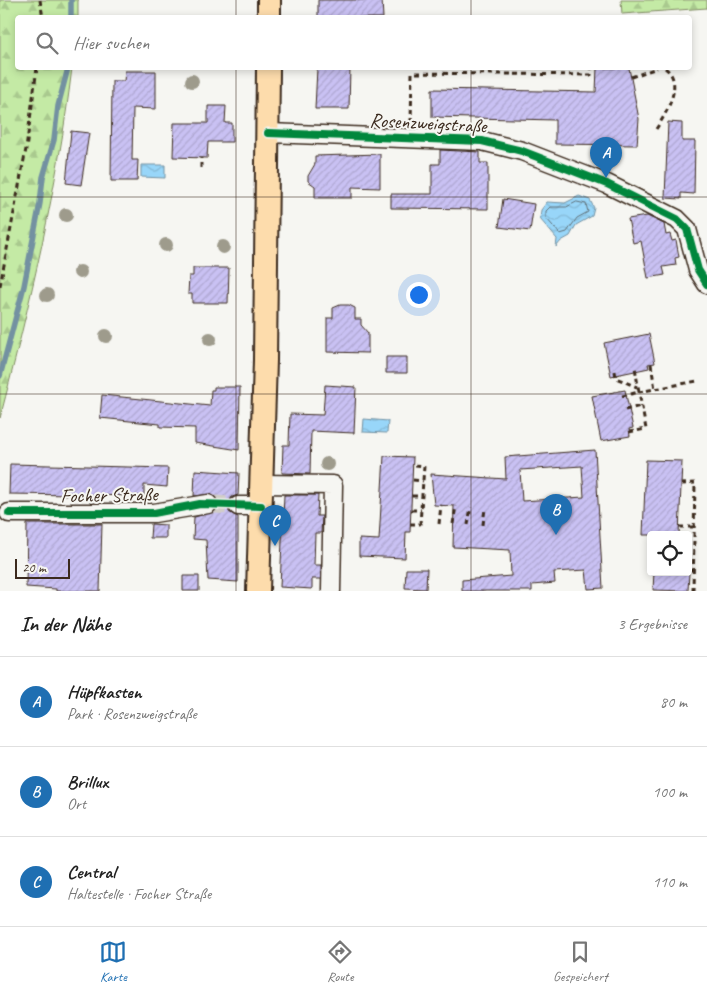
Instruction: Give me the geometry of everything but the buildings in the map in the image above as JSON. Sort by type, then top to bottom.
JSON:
[{"type":"main road","points":[[269,15],[270,0]]},
{"type":"main road","points":[[258,591],[262,495],[268,70]]},
{"type":"street","name":"Rosenzweigstraße","points":[[268,133],[482,141],[502,144],[607,184],[671,215],[687,229],[698,270],[707,284]]},
{"type":"street","points":[[238,506],[262,495],[333,485],[331,591]]},
{"type":"street","name":"Focher Straße","points":[[9,513],[154,513],[208,504]]},
{"type":"path","points":[[40,0],[42,15]]},
{"type":"path","points":[[231,15],[232,9]]},
{"type":"path","points":[[0,286],[26,150],[37,70]]},
{"type":"path","points":[[631,77],[651,70]]},
{"type":"path","points":[[656,129],[670,103],[673,87],[671,73],[667,70]]},
{"type":"path","points":[[201,158],[201,168]]},
{"type":"path","points":[[651,364],[655,389]]},
{"type":"path","points":[[629,432],[646,429],[635,367]]},
{"type":"path","points":[[614,371],[616,378],[638,387]]},
{"type":"path","points":[[622,396],[697,381]]},
{"type":"path","points":[[625,410],[642,406]]},
{"type":"path","points":[[410,524],[420,524],[422,496],[424,466],[414,465]]},
{"type":"path","points":[[413,480],[423,481]]},
{"type":"path","points":[[681,484],[695,483],[694,591]]},
{"type":"path","points":[[412,496],[422,496]]},
{"type":"path","points":[[439,524],[441,505]]},
{"type":"path","points":[[453,524],[456,506]]},
{"type":"path","points":[[468,525],[471,507]]},
{"type":"path","points":[[483,525],[485,508]]},
{"type":"path","points":[[411,510],[421,510]]},
{"type":"path","points":[[679,527],[696,527]]},
{"type":"green space","points":[[0,0],[78,0],[78,15],[15,15],[15,70],[72,70],[59,156],[42,244],[0,418]]},
{"type":"green space","points":[[621,0],[707,0],[707,8],[622,14]]},
{"type":"water","points":[[141,165],[165,165],[165,178],[141,177]]},
{"type":"water","points":[[579,196],[590,200],[594,208],[592,216],[576,225],[570,236],[561,241],[556,247],[557,239],[540,219],[541,210],[547,202],[565,203]]},
{"type":"water","points":[[364,419],[388,421],[387,433],[363,432]]},
{"type":"waterway","points":[[71,0],[71,15]]},
{"type":"waterway","points":[[0,376],[24,286],[40,203],[43,177],[54,140],[58,106],[67,70]]},
{"type":"tunnel","points":[[208,504],[238,506]]},
{"type":"cycle path","points":[[268,133],[482,141],[522,151],[607,184],[677,219],[687,229],[698,270],[707,284]]},
{"type":"cycle path","points":[[9,513],[154,513],[200,504],[261,506]]},
{"type":"place","name":"Hüpfkasten","points":[[606,178]]},
{"type":"place","name":"Brillux","points":[[556,535]]},
{"type":"place","name":"Central","points":[[275,546]]}]
